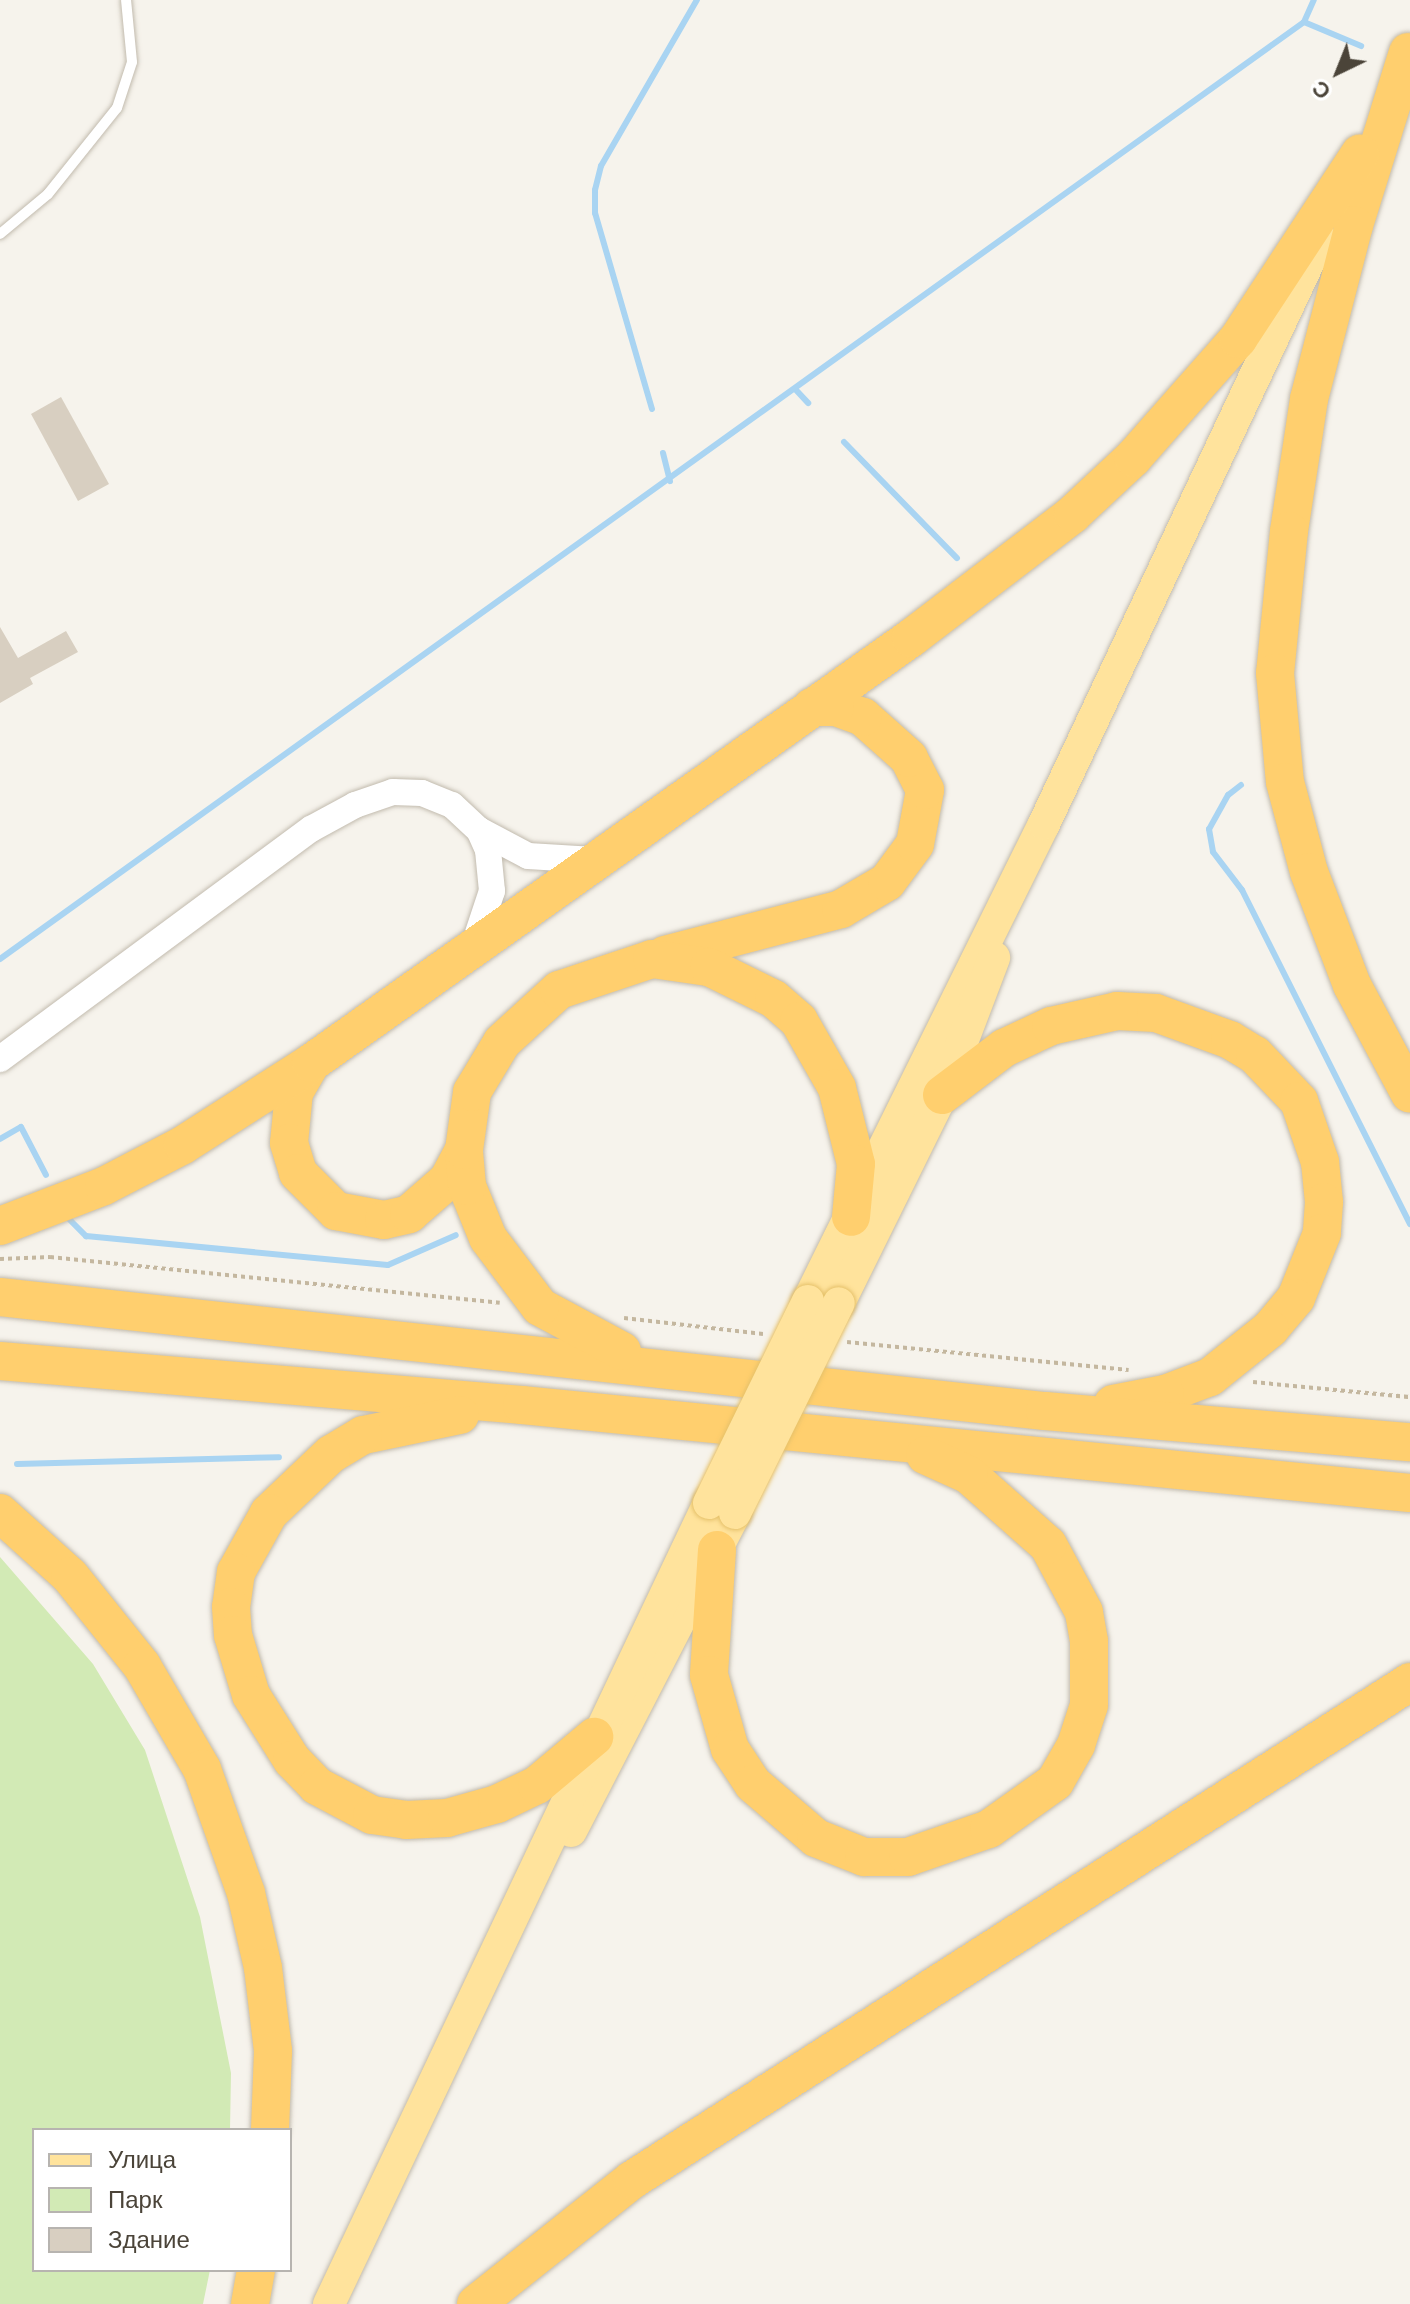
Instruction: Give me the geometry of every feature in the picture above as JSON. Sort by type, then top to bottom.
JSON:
[{"type":"highway","points":[[1409,49],[1354,225],[1309,399],[1289,531],[1275,673],[1285,782],[1309,872],[1352,985],[1410,1094]]},
{"type":"highway","points":[[0,1226],[104,1186],[157,1159],[311,1063],[468,956],[594,860],[1000,570],[1133,458],[1238,339],[1360,153]]},
{"type":"highway","points":[[662,1367],[602,1343],[540,1307],[488,1238],[467,1186],[464,1150],[472,1092],[502,1042],[528,1014],[573,984],[652,959],[841,909],[900,869],[915,844],[925,809],[919,774],[894,739],[863,717],[835,707],[812,707]]},
{"type":"highway","points":[[652,959],[709,967],[746,981],[799,1021],[822,1057],[850,1127],[856,1164],[851,1217]]},
{"type":"highway","points":[[942,1095],[1004,1048],[1039,1031],[1087,1014],[1117,1011],[1156,1013],[1198,1025],[1255,1055],[1299,1101],[1315,1141],[1324,1202],[1322,1233],[1296,1298],[1270,1329],[1210,1377],[1165,1394],[1045,1411]]},
{"type":"highway","points":[[311,1063],[294,1092],[289,1143],[298,1173],[336,1211],[384,1220],[409,1214],[448,1180],[464,1150]]},
{"type":"highway","points":[[0,1297],[1045,1411],[1410,1442]]},
{"type":"highway","points":[[0,1361],[522,1405],[1410,1493]]},
{"type":"highway","points":[[522,1405],[388,1426],[331,1454],[286,1493],[249,1541],[236,1572],[233,1635],[251,1695],[292,1760],[342,1804],[372,1815],[447,1818],[497,1804],[537,1785],[594,1737]]},
{"type":"highway","points":[[717,1550],[708,1617],[711,1689],[730,1749],[753,1784],[816,1838],[864,1857],[908,1857],[989,1829],[1055,1782],[1076,1745],[1089,1705],[1084,1612],[1048,1545],[969,1475],[900,1444]]},
{"type":"highway","points":[[0,1513],[70,1576],[142,1666],[202,1769],[246,1893],[263,1968],[273,2051],[270,2128]]},
{"type":"highway","points":[[476,2304],[632,2180],[1410,1682]]},
{"type":"highway","points":[[250,2304],[256,2272]]},
{"type":"main road","points":[[823,1302],[851,1217],[965,976],[1044,824],[1409,49]]},
{"type":"main road","points":[[329,2304],[492,1964],[594,1737],[722,1508],[823,1302],[942,1095],[1044,824]]},
{"type":"main road","points":[[492,1964],[607,1770],[717,1550],[722,1508]]},
{"type":"street","points":[[0,1059],[311,829],[355,805],[393,792],[422,793],[452,805],[479,830],[528,856],[594,860]]},
{"type":"street","points":[[468,956],[482,932],[492,891],[488,850],[479,830]]},
{"type":"lane","points":[[0,234],[48,194],[117,108],[132,62],[126,0]]},
{"type":"path","points":[[0,1259],[50,1257],[540,1307]]},
{"type":"path","points":[[617,1317],[773,1335]]},
{"type":"path","points":[[836,1341],[1132,1370]]},
{"type":"path","points":[[1210,1377],[1410,1397]]},
{"type":"green space","points":[[0,1557],[93,1664],[145,1750],[200,1917],[231,2073],[230,2128],[32,2128],[32,2272],[210,2272],[203,2304],[0,2304]]},
{"type":"building","points":[[61,397],[109,484],[78,501],[31,414]]},
{"type":"building","points":[[0,627],[18,658],[66,631],[78,652],[30,678],[33,684],[0,703]]},
{"type":"waterway","points":[[652,409],[595,213],[595,190],[601,166],[697,0]]},
{"type":"waterway","points":[[1304,22],[1314,0]]},
{"type":"waterway","points":[[0,959],[1304,22],[1361,46]]},
{"type":"waterway","points":[[796,390],[808,403]]},
{"type":"waterway","points":[[844,442],[957,558]]},
{"type":"waterway","points":[[663,453],[670,481]]},
{"type":"waterway","points":[[1241,785],[1228,795],[1209,829],[1213,852],[1242,890],[1410,1224]]},
{"type":"waterway","points":[[0,1139],[21,1127],[46,1175]]},
{"type":"waterway","points":[[70,1220],[86,1236],[388,1265],[456,1235]]},
{"type":"waterway","points":[[17,1464],[279,1457]]}]
